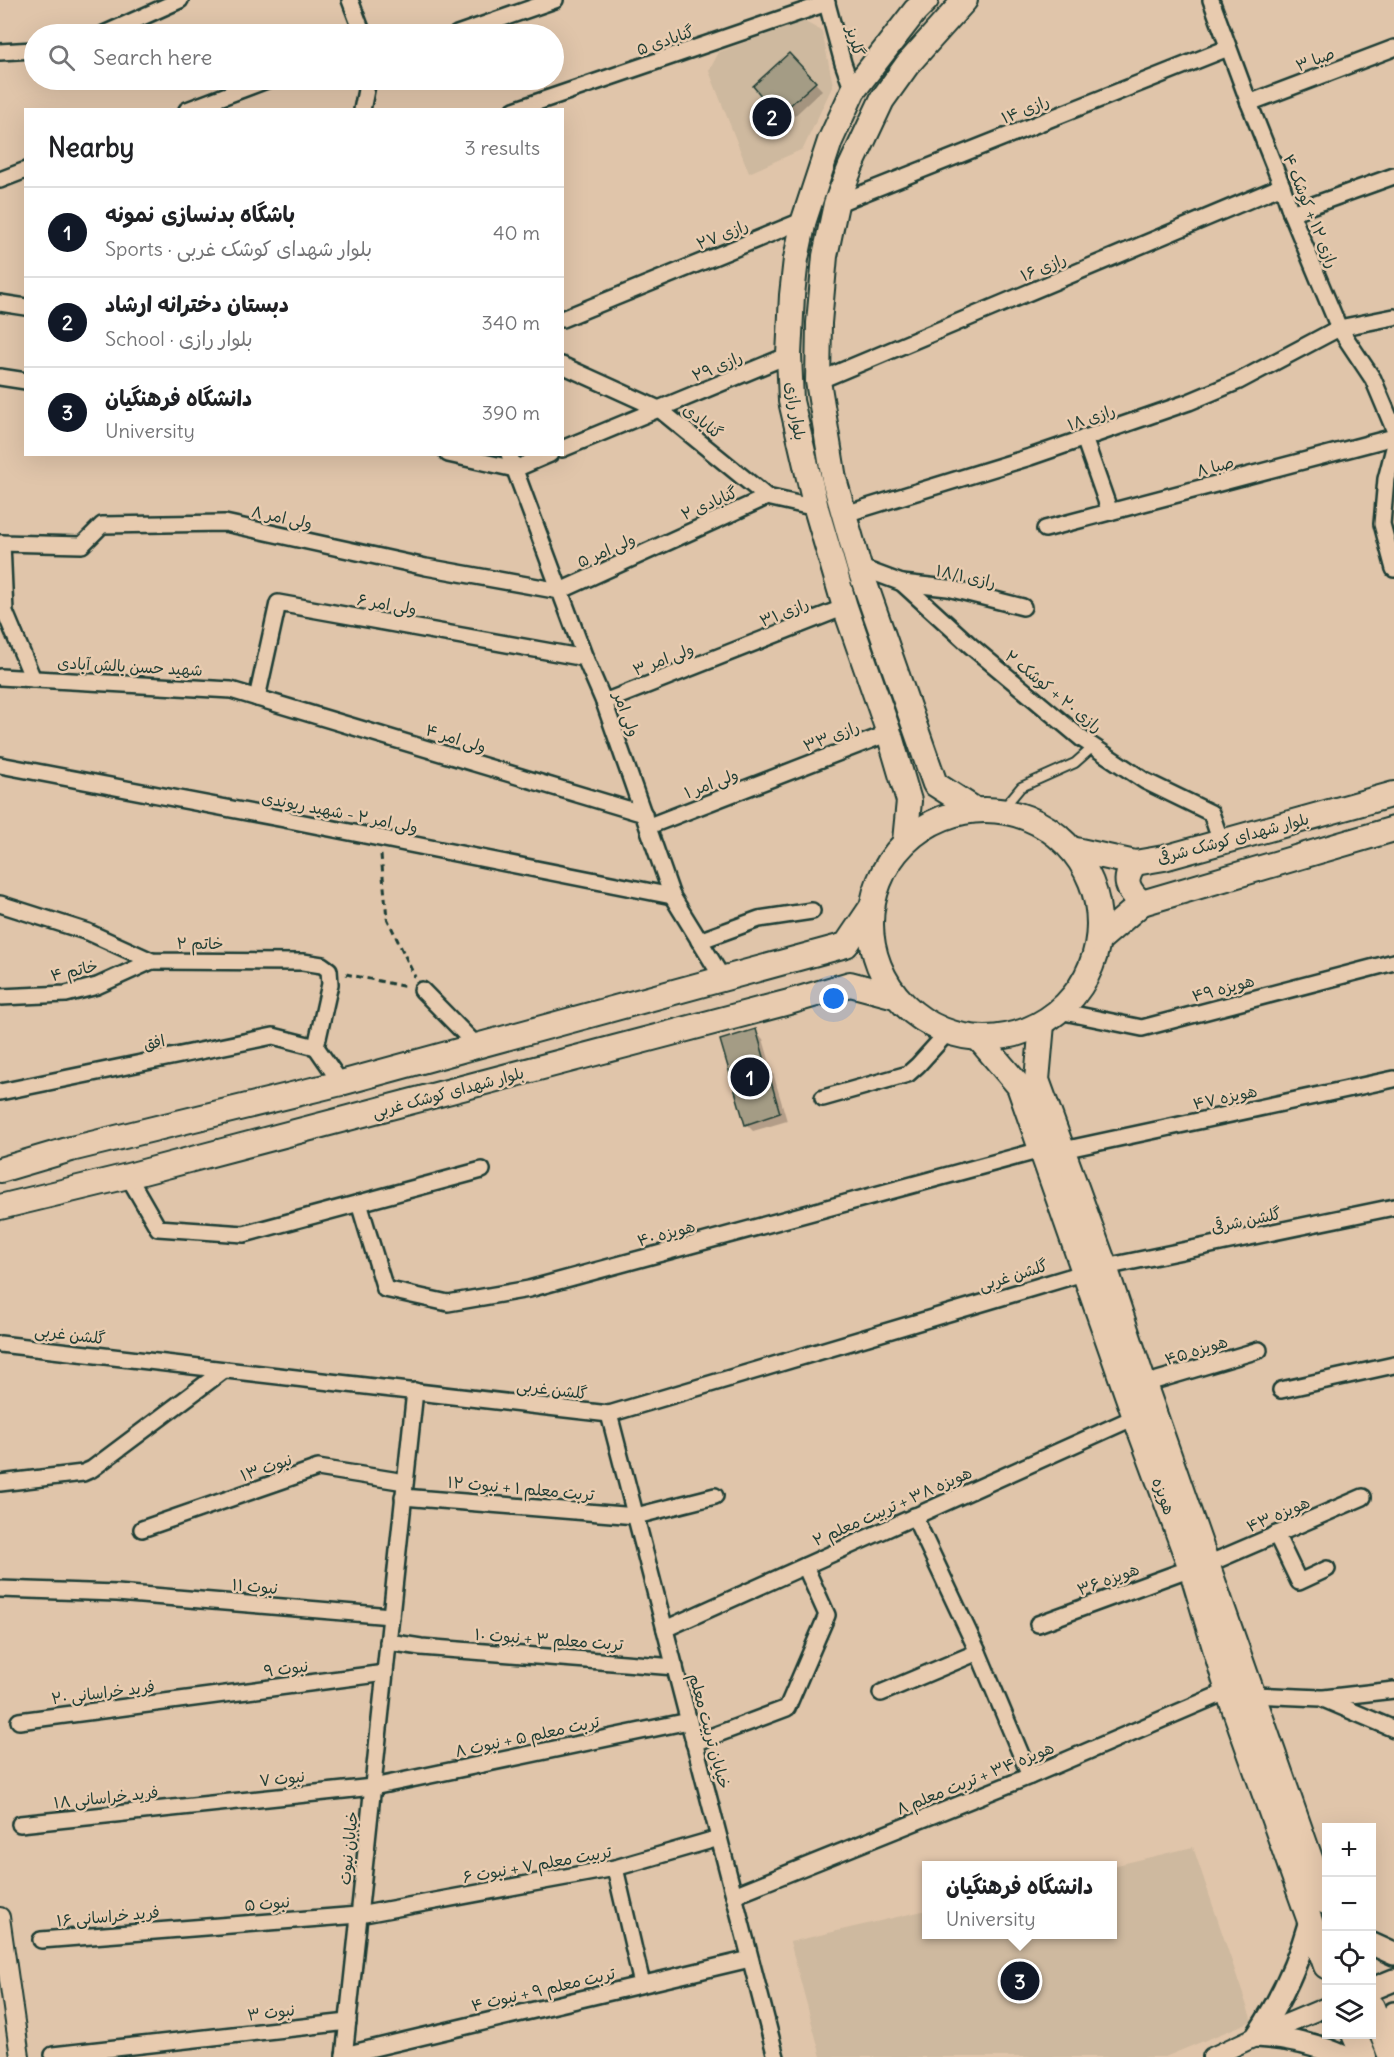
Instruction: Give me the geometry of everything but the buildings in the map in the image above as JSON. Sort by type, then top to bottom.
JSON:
[{"type":"main road","name":"بلوار رازی","points":[[905,841],[909,801],[889,733],[845,607],[816,508],[791,400],[789,355],[792,295],[804,220],[830,141],[853,92],[926,0]]},
{"type":"main road","name":"بلوار رازی","points":[[965,0],[907,65],[882,100],[836,204],[825,256],[819,323],[818,381],[834,479],[859,567],[936,784],[971,807]]},
{"type":"main road","name":"بلوار شهدای کوشک شرقی","points":[[1071,849],[1135,863],[1164,858],[1394,794]]},
{"type":"main road","points":[[971,807],[1001,811],[1040,824],[1071,849],[1088,874],[1098,903],[1099,940],[1093,963],[1079,989],[1051,1018],[1005,1037],[979,1039],[947,1033],[918,1018],[895,996],[873,955],[871,908],[882,872],[892,855],[905,841],[931,823],[971,807]]},
{"type":"main road","points":[[1099,940],[1142,903],[1394,830]]},
{"type":"main road","points":[[1135,863],[1127,873],[1128,885],[1133,895],[1142,903]]},
{"type":"main road","points":[[0,1170],[71,1149],[341,1083],[846,945],[871,908]]},
{"type":"main road","name":"بلوار شهدای کوشک غربی","points":[[0,1207],[128,1176],[850,984],[895,996]]},
{"type":"main road","name":"هویزه","points":[[1051,1018],[1037,1080],[1052,1150],[1094,1270],[1135,1417],[1254,1695],[1322,1893]]},
{"type":"main road","name":"هویزه","points":[[979,1039],[1019,1086],[1052,1150]]},
{"type":"main road","points":[[71,1149],[84,1186]]},
{"type":"main road","name":"هویزه","points":[[1094,1270],[1144,1384],[1199,1566],[1228,1691],[1322,1955]]},
{"type":"main road","points":[[1310,1922],[1289,1982],[1257,2036],[1287,2038],[1346,2057]]},
{"type":"main road","points":[[1376,1946],[1394,1954]]},
{"type":"main road","points":[[1376,1987],[1394,1980]]},
{"type":"main road","points":[[1387,2048],[1394,2013]]},
{"type":"main road","points":[[1376,2020],[1387,2048]]},
{"type":"main road","points":[[1356,2039],[1364,2057]]},
{"type":"street","points":[[126,24],[180,0]]},
{"type":"street","points":[[350,0],[359,24]]},
{"type":"street","points":[[486,24],[555,0]]},
{"type":"street","name":"رازی ۱۲ + کوشک ۴","points":[[1211,0],[1291,213],[1339,328],[1372,380],[1394,429]]},
{"type":"street","name":"گلریز","points":[[827,1],[853,92]]},
{"type":"street","name":"گنابادی ۵","points":[[520,108],[827,1]]},
{"type":"street","name":"رازی ۱۴","points":[[836,204],[1228,48]]},
{"type":"street","name":"صبا ۳","points":[[1249,103],[1394,48]]},
{"type":"street","points":[[0,52],[24,51]]},
{"type":"street","points":[[192,108],[240,90]]},
{"type":"street","points":[[362,108],[366,90]]},
{"type":"street","points":[[0,180],[24,171]]},
{"type":"street","points":[[1291,213],[1394,176]]},
{"type":"street","name":"رازی ۱۶","points":[[818,381],[1282,186]]},
{"type":"street","name":"رازی ۲۷","points":[[564,318],[804,220]]},
{"type":"street","points":[[0,303],[24,307]]},
{"type":"street","name":"رازی ۱۸","points":[[845,514],[1019,460],[1189,402],[1239,381],[1339,328],[1394,317]]},
{"type":"street","name":"رازی ۲۹","points":[[564,448],[789,355]]},
{"type":"street","name":"گنابادی","points":[[564,366],[659,409],[767,497],[816,508]]},
{"type":"street","points":[[0,377],[24,381]]},
{"type":"street","name":"صبا ۸","points":[[1045,529],[1394,437]]},
{"type":"street","points":[[1084,438],[1110,512]]},
{"type":"street","points":[[1394,448],[1386,479],[1382,524],[1394,569]]},
{"type":"street","points":[[457,456],[515,469],[545,456]]},
{"type":"street","name":"ولی امر","points":[[510,456],[585,658],[604,702],[672,896],[723,979]]},
{"type":"street","name":"گنابادی ۲","points":[[667,542],[767,497]]},
{"type":"street","name":"ولی امر ۸","points":[[1,543],[82,545],[102,525],[225,523],[426,567],[560,591]]},
{"type":"street","name":"ولی امر ۵","points":[[560,591],[667,542]]},
{"type":"street","points":[[1,543],[6,612],[33,679]]},
{"type":"street","name":"رازی ۲۰ + کوشک ۲","points":[[859,567],[902,583],[971,646],[1093,747],[1145,781],[1211,813],[1221,842]]},
{"type":"street","name":"رازی ۱۸/۱","points":[[902,583],[948,588],[1023,607]]},
{"type":"street","name":"ولی امر ۶","points":[[257,698],[278,603],[585,658]]},
{"type":"street","name":"رازی ۳۱","points":[[736,650],[845,607]]},
{"type":"street","name":"ولی امر ۳","points":[[604,702],[736,650]]},
{"type":"street","name":"شهید حسن بالش آبادی","points":[[0,676],[231,690],[257,698]]},
{"type":"street","name":"ولی امر ۴","points":[[257,698],[646,820]]},
{"type":"street","name":"رازی ۳۳","points":[[785,773],[889,733]]},
{"type":"street","name":"ولی امر ۲ - شهید ریوندی","points":[[0,765],[672,896]]},
{"type":"street","name":"ولی امر ۱","points":[[646,820],[785,773]]},
{"type":"street","name":"خاتم ۲","points":[[0,904],[88,932],[152,961],[303,962],[322,965],[329,970]]},
{"type":"street","points":[[699,941],[759,919],[813,911]]},
{"type":"street","name":"خاتم ۴","points":[[0,997],[66,994],[97,986],[152,961]]},
{"type":"street","name":"هویزه ۴۹","points":[[1051,1018],[1142,1028],[1394,962]]},
{"type":"street","points":[[329,970],[330,984],[316,1047],[341,1083]]},
{"type":"street","points":[[422,990],[477,1046]]},
{"type":"street","points":[[824,1098],[908,1074],[947,1033]]},
{"type":"street","name":"افق","points":[[0,1092],[273,1036],[316,1047]]},
{"type":"street","name":"هویزه ۴۷","points":[[1052,1150],[1394,1079]]},
{"type":"street","name":"هویزه ۴۰","points":[[359,1203],[385,1288],[448,1303],[529,1289],[1052,1150]]},
{"type":"street","points":[[128,1176],[158,1228],[244,1234],[482,1170]]},
{"type":"street","name":"گلشن شرقی","points":[[1094,1270],[1394,1207]]},
{"type":"street","name":"گلشن غربی","points":[[0,1344],[609,1414],[1094,1270]]},
{"type":"street","name":"هویزه ۴۵","points":[[1144,1384],[1259,1350]]},
{"type":"street","points":[[1281,1390],[1394,1365]]},
{"type":"street","points":[[0,1483],[83,1473],[92,1469],[224,1370]]},
{"type":"street","name":"خیابان نبوت","points":[[344,2056],[415,1391]]},
{"type":"street","name":"خیایان تربیت معلم","points":[[609,1414],[776,2057]]},
{"type":"street","name":"هویزه ۳۸ + تربیت معلم ۲","points":[[665,1629],[1135,1417]]},
{"type":"street","name":"نبوت ۱۳","points":[[142,1529],[318,1468],[404,1490]]},
{"type":"street","name":"تربت معلم ۱ + نبوت ۱۲","points":[[404,1490],[636,1516],[715,1496]]},
{"type":"street","name":"هویزه ۴۳","points":[[1199,1566],[1363,1497]]},
{"type":"street","points":[[914,1516],[978,1652],[1030,1776]]},
{"type":"street","points":[[1276,1534],[1299,1582],[1328,1569]]},
{"type":"street","points":[[694,1743],[787,1708],[826,1615],[805,1566]]},
{"type":"street","name":"هویزه ۳۶","points":[[1038,1624],[1199,1566]]},
{"type":"street","name":"نبوت ۱۱","points":[[0,1589],[117,1593],[391,1616]]},
{"type":"street","name":"تربت معلم ۳ + نبوت ۱۰","points":[[388,1642],[421,1647],[675,1667]]},
{"type":"street","points":[[881,1693],[978,1652]]},
{"type":"street","name":"نبوت ۹","points":[[192,1699],[385,1673]]},
{"type":"street","points":[[1254,1695],[1321,1698],[1394,1690]]},
{"type":"street","name":"هویزه ۳۴ + تربت معلم ۸","points":[[734,1895],[1030,1776],[1228,1691]]},
{"type":"street","points":[[1321,1698],[1394,1729]]},
{"type":"street","name":"فرید خراسانی ۲۰","points":[[19,1720],[192,1699]]},
{"type":"street","name":"تربت معلم ۵ + نبوت ۸","points":[[373,1787],[689,1721]]},
{"type":"street","name":"نبوت ۷","points":[[195,1805],[373,1787]]},
{"type":"street","name":"فرید خراسانی ۱۸","points":[[20,1824],[195,1805]]},
{"type":"street","name":"تربیت معلم ۷ + نبوت ۶","points":[[359,1914],[615,1868],[719,1838]]},
{"type":"street","points":[[615,1868],[642,1984]]},
{"type":"street","name":"نبوت ۵","points":[[178,1929],[359,1914]]},
{"type":"street","points":[[0,1917],[20,2057]]},
{"type":"street","name":"فرید خراسانی ۱۶","points":[[41,1940],[178,1929]]},
{"type":"street","name":"تربت معلم ۹ + نبوت ۴","points":[[344,2056],[750,1959]]},
{"type":"street","points":[[1212,2057],[1322,2009]]},
{"type":"street","name":"نبوت ۳","points":[[53,2055],[348,2022]]},
{"type":"lane","points":[[1001,811],[1021,787],[1076,763],[1093,747]]},
{"type":"path","points":[[380,838],[387,918],[422,990]]},
{"type":"path","points":[[329,970],[422,990]]},
{"type":"shaded area","points":[[803,21],[822,31],[833,85],[803,149],[749,173],[709,71],[719,52]]},
{"type":"shaded area","points":[[1193,1847],[1252,2021],[1165,2057],[821,2057],[790,1942],[922,1911],[922,1939],[1117,1939],[1117,1865]]},
{"type":"place","name":"دبستان دخترانه ارشاد","points":[[772,117]]},
{"type":"place","name":"باشگاه بدنسازی نمونه","points":[[750,1077]]},
{"type":"place","name":"دانشگاه فرهنگیان","points":[[1020,1981]]}]
